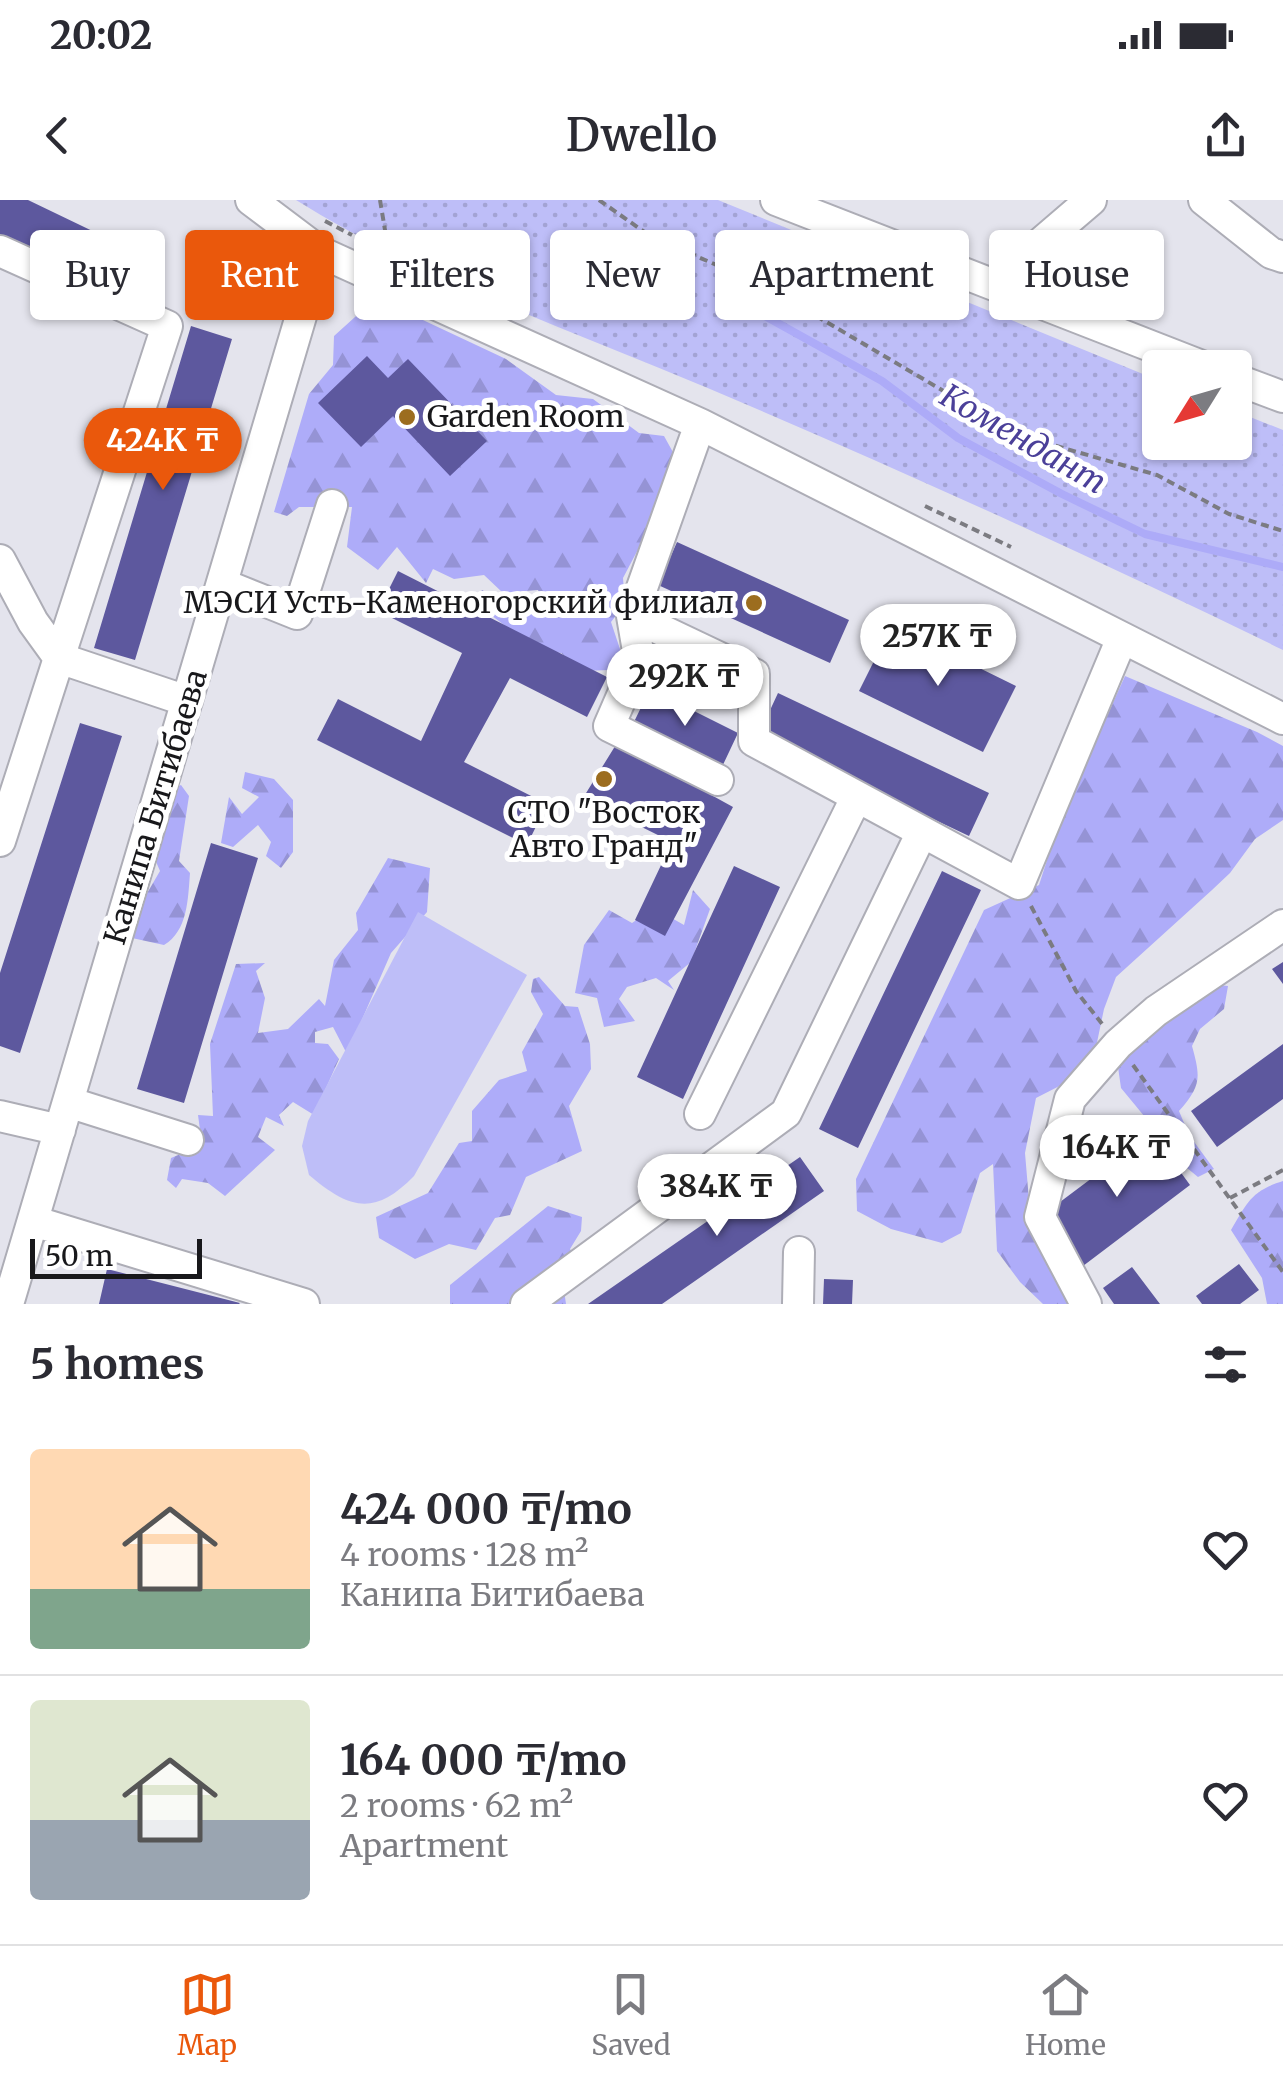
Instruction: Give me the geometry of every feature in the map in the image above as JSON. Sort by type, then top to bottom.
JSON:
[{"type":"street","points":[[251,200],[291,230]]},
{"type":"street","points":[[776,200],[989,282]]},
{"type":"street","points":[[1056,230],[1091,200]]},
{"type":"street","points":[[1204,200],[1272,253],[1283,257]]},
{"type":"street","points":[[0,251],[167,326],[58,658],[10,773],[0,841]]},
{"type":"street","points":[[334,258],[700,424],[1283,720]]},
{"type":"street","name":"Канипа Битибаева","points":[[8,1304],[300,320]]},
{"type":"street","points":[[1084,320],[1160,350]]},
{"type":"street","points":[[1252,385],[1283,397]]},
{"type":"street","points":[[700,424],[632,616],[639,657],[609,726],[718,780]]},
{"type":"street","points":[[222,584],[296,614],[332,505]]},
{"type":"street","points":[[0,560],[33,622],[58,658],[187,701]]},
{"type":"street","points":[[632,616],[754,674],[754,742],[1019,884],[1122,638]]},
{"type":"street","points":[[700,1114],[856,798]]},
{"type":"street","points":[[526,1304],[786,1113],[922,832]]},
{"type":"street","points":[[1086,1304],[1040,1217],[1070,1099],[1118,1044],[1156,1011],[1283,925]]},
{"type":"street","points":[[0,1116],[64,1116],[188,1140]]},
{"type":"street","points":[[33,1221],[304,1304]]},
{"type":"street","points":[[798,1252],[798,1304]]},
{"type":"path","points":[[380,200],[385,230]]},
{"type":"path","points":[[599,200],[650,236],[766,287],[947,393],[1039,440],[1156,476],[1229,514],[1283,530]]},
{"type":"path","points":[[321,219],[352,235]]},
{"type":"path","points":[[1019,884],[1076,990],[1283,1272]]},
{"type":"path","points":[[1230,1198],[1283,1170]]},
{"type":"green space","points":[[354,318],[423,320],[506,359],[556,395],[593,399],[639,433],[664,436],[674,454],[663,502],[623,578],[625,604],[611,622],[621,652],[609,670],[583,671],[561,653],[537,650],[475,603],[482,590],[525,613],[542,600],[538,590],[503,593],[484,575],[454,579],[433,569],[426,583],[397,547],[378,570],[347,547],[352,507],[299,507],[287,516],[274,512],[309,394],[333,365],[334,336]]},
{"type":"green space","points":[[1125,676],[1283,746],[1283,820],[1255,839],[1230,873],[1116,977],[1095,1052],[1077,1077],[1036,1098],[1025,1153],[1030,1212],[1075,1304],[1043,1304],[997,1251],[993,1164],[980,1173],[961,1233],[942,1243],[891,1229],[857,1211],[856,1179],[984,910],[1039,885],[1059,823]]},
{"type":"green space","points":[[245,772],[274,779],[293,800],[293,852],[281,868],[266,856],[271,842],[258,825],[233,847],[221,843],[229,797],[242,814],[259,797],[242,788]]},
{"type":"green space","points":[[181,785],[189,796],[179,861],[190,873],[188,893],[182,923],[164,945],[132,938],[132,919],[160,871],[141,827],[160,794]]},
{"type":"green space","points":[[388,858],[430,868],[427,912],[391,953],[347,1054],[333,1027],[315,1032],[315,1043],[328,1044],[339,1059],[314,1115],[293,1102],[279,1115],[284,1126],[266,1117],[258,1137],[275,1150],[225,1196],[208,1183],[182,1179],[176,1188],[167,1180],[171,1158],[202,1145],[198,1115],[213,1116],[210,1044],[236,964],[265,963],[256,971],[265,998],[258,1033],[288,1029],[319,999],[325,1006],[334,960],[358,930],[356,913]]},
{"type":"green space","points":[[693,890],[710,909],[691,962],[668,981],[674,990],[656,978],[627,987],[619,999],[635,1021],[604,1027],[597,998],[575,993],[584,945],[609,910],[632,923],[654,908],[684,925]]},
{"type":"green space","points":[[539,977],[565,1006],[578,1007],[590,1044],[591,1069],[569,1106],[582,1151],[526,1177],[510,1215],[495,1218],[476,1250],[449,1244],[415,1259],[379,1238],[376,1217],[428,1193],[459,1143],[472,1141],[472,1111],[499,1080],[527,1071],[522,1052],[543,1014],[531,992],[533,979]]},
{"type":"green space","points":[[1208,984],[1228,986],[1224,1009],[1200,1029],[1192,1046],[1197,1081],[1179,1111],[1189,1135],[1214,1169],[1198,1177],[1121,1088],[1118,1067],[1141,1034]]},
{"type":"green space","points":[[1283,1181],[1283,1304],[1267,1304],[1262,1278],[1231,1230],[1251,1199]]},
{"type":"green space","points":[[548,1206],[582,1217],[581,1231],[570,1249],[580,1265],[563,1283],[566,1304],[450,1304],[450,1285]]},
{"type":"shaded area","points":[[296,200],[718,200],[791,230],[715,230],[715,320],[969,320],[969,303],[989,311],[989,320],[1011,320],[1142,374],[1142,460],[1252,460],[1252,418],[1283,430],[1283,650],[855,451],[530,315],[530,230],[354,230],[354,234]]},
{"type":"shaded area","points":[[418,912],[527,975],[414,1176],[387,1198],[362,1204],[337,1196],[309,1175],[302,1146],[308,1121]]},
{"type":"building","points":[[0,200],[28,200],[90,230],[30,230],[30,252],[0,238]]},
{"type":"building","points":[[191,326],[232,339],[135,660],[94,648]]},
{"type":"building","points":[[367,356],[388,378],[408,359],[487,441],[450,476],[393,416],[361,447],[318,403]]},
{"type":"building","name":"МЭСИ Усть-Каменогорский филиал","points":[[677,542],[849,620],[830,663],[658,585]]},
{"type":"building","points":[[398,571],[607,677],[587,717],[510,678],[464,762],[547,804],[527,845],[317,740],[338,699],[421,741],[462,653],[378,611]]},
{"type":"building","points":[[892,625],[1016,686],[983,752],[859,691]]},
{"type":"building","points":[[650,689],[738,733],[721,769],[632,726]]},
{"type":"building","points":[[778,693],[989,793],[969,836],[758,736]]},
{"type":"building","points":[[80,723],[122,736],[20,1053],[0,1046],[0,973]]},
{"type":"building","points":[[617,743],[733,807],[665,936],[635,920],[672,842],[583,798]]},
{"type":"building","points":[[211,843],[258,858],[184,1103],[137,1089]]},
{"type":"building","points":[[734,866],[780,887],[683,1099],[637,1077]]},
{"type":"building","points":[[942,871],[981,890],[858,1148],[819,1129]]},
{"type":"building","points":[[1283,962],[1283,984],[1272,969]]},
{"type":"building","points":[[1283,1044],[1283,1099],[1217,1147],[1191,1111]]},
{"type":"building","points":[[1152,1133],[1190,1185],[1083,1266],[1044,1214]]},
{"type":"building","points":[[800,1157],[824,1191],[662,1304],[588,1304]]},
{"type":"building","points":[[1239,1264],[1259,1290],[1240,1304],[1202,1304],[1196,1296]]},
{"type":"building","points":[[1132,1267],[1160,1304],[1114,1304],[1103,1288]]},
{"type":"building","points":[[107,1269],[240,1303],[99,1304]]},
{"type":"building","points":[[824,1279],[853,1280],[852,1304],[823,1304]]},
{"type":"waterway","name":"Комендант","points":[[772,320],[882,381],[958,438],[1062,494],[1145,534],[1283,567]]},
{"type":"place","name":"Garden Room","points":[[407,417]]},
{"type":"place","name":"МЭСИ Усть-Каменогорский филиал","points":[[754,603]]},
{"type":"place","name":"СТО \"Восток Авто Гранд\"","points":[[604,779]]}]
